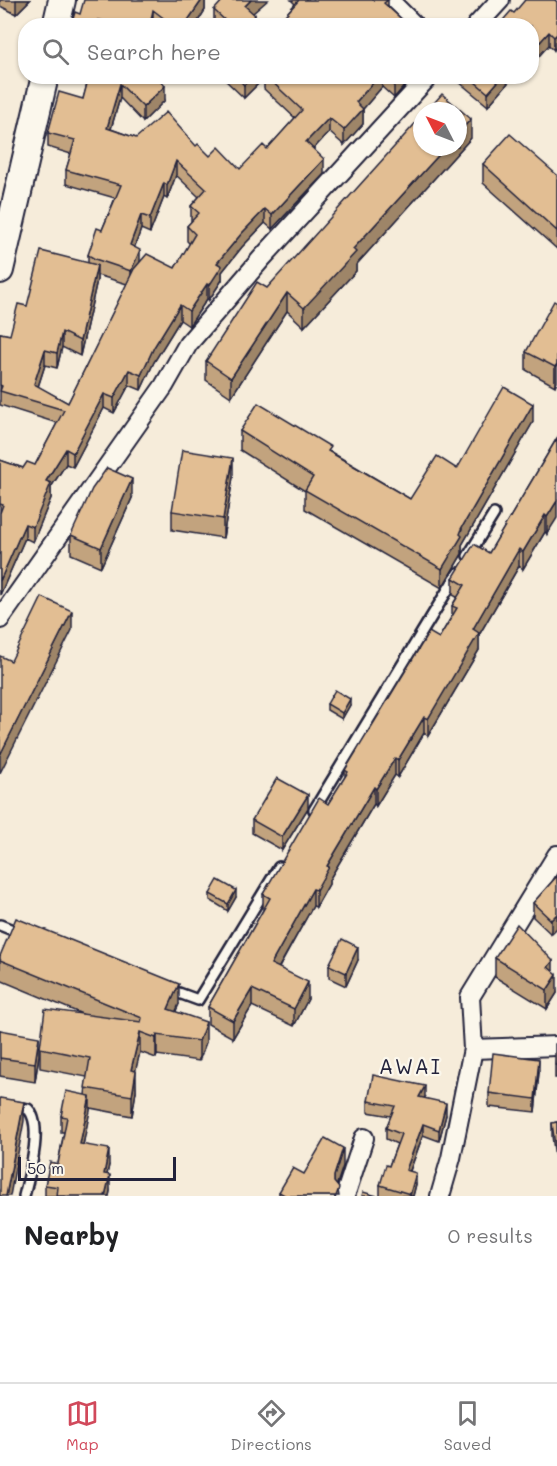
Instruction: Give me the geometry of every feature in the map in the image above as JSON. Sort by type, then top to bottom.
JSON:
[{"type":"main road","points":[[0,270],[43,84]]},
{"type":"street","points":[[389,0],[407,18]]},
{"type":"street","points":[[483,18],[500,0]]},
{"type":"street","points":[[0,619],[164,386],[188,344],[262,258],[422,84]]},
{"type":"street","points":[[440,1196],[451,1158],[473,1049],[470,997],[557,855]]},
{"type":"street","points":[[473,1049],[557,1046]]},
{"type":"street","points":[[345,1196],[364,1138]]},
{"type":"lane","points":[[308,820],[494,514]]},
{"type":"lane","points":[[154,983],[198,1000],[284,860]]},
{"type":"lane","points":[[0,925],[33,938]]},
{"type":"lane","points":[[0,1105],[28,1109],[35,1119],[32,1161],[24,1196]]},
{"type":"building","points":[[84,0],[202,0],[190,18],[164,18],[153,10],[151,18],[73,18],[75,12],[80,14]]},
{"type":"building","points":[[223,0],[251,0],[245,6],[255,15],[253,18],[222,18],[214,10]]},
{"type":"building","points":[[299,0],[388,0],[384,3],[400,18],[283,18]]},
{"type":"building","points":[[525,0],[555,0],[557,2],[557,34],[554,37],[549,32],[539,43],[539,18],[505,18],[511,11],[514,13]]},
{"type":"building","points":[[87,84],[120,84],[107,128],[136,138],[166,112],[196,146],[198,144],[210,156],[219,147],[240,169],[263,145],[267,149],[302,110],[274,84],[372,84],[356,102],[363,109],[344,130],[329,118],[306,142],[324,159],[272,215],[265,209],[242,233],[217,263],[222,266],[189,311],[180,305],[154,347],[141,375],[129,370],[114,398],[104,394],[73,453],[66,449],[46,481],[51,483],[33,527],[25,524],[0,581],[0,513],[3,505],[0,504],[0,460],[23,468],[27,462],[35,465],[64,410],[0,391],[2,386],[0,385],[0,333],[10,335],[18,304],[27,306],[41,251],[97,265],[80,341],[62,332],[57,353],[45,350],[34,384],[68,403],[134,269],[147,254],[175,268],[195,234],[187,226],[199,213],[191,206],[206,189],[176,161],[150,218],[141,215],[130,245],[140,250],[131,271],[88,255],[97,228],[102,230],[121,185],[66,170],[75,140],[48,133],[59,92],[83,99]]},
{"type":"building","points":[[120,84],[163,84],[165,86],[143,107]]},
{"type":"building","points":[[477,84],[496,84],[488,93]]},
{"type":"building","points":[[442,94],[451,102],[435,102]]},
{"type":"building","points":[[413,126],[413,156],[438,156],[353,249],[356,252],[304,308],[287,293],[231,378],[206,361],[257,282],[267,288]]},
{"type":"building","points":[[510,134],[557,175],[557,231],[483,164]]},
{"type":"building","points":[[554,301],[557,303],[557,364],[555,367],[526,352]]},
{"type":"building","points":[[504,387],[533,404],[461,529],[462,536],[442,569],[305,490],[313,477],[240,431],[258,403],[331,447],[328,451],[410,499],[437,456],[457,469]]},
{"type":"building","points":[[557,438],[557,501],[547,517],[545,515],[523,552],[519,549],[473,629],[479,633],[428,719],[424,717],[398,760],[395,758],[376,789],[374,787],[271,964],[308,982],[294,1009],[252,989],[233,1021],[208,1007],[270,898],[263,894],[319,798],[328,804],[348,772],[345,770],[429,632],[439,638],[457,608],[452,606],[465,585],[453,578],[474,544],[489,553]]},
{"type":"building","points":[[182,450],[233,458],[223,519],[172,511]]},
{"type":"building","points":[[107,468],[132,479],[101,548],[71,535],[92,489]]},
{"type":"building","points":[[42,597],[72,611],[0,755],[0,656],[11,661]]},
{"type":"building","points":[[335,690],[350,699],[342,713],[327,704]]},
{"type":"building","points":[[277,778],[308,795],[282,837],[252,820]]},
{"type":"building","points":[[557,876],[557,914],[551,920],[533,903]]},
{"type":"building","points":[[218,880],[236,890],[228,904],[210,894]]},
{"type":"building","points":[[16,918],[179,984],[168,1009],[206,1022],[199,1041],[157,1035],[156,1038],[140,1032],[131,1070],[136,1071],[132,1096],[85,1088],[90,1058],[40,1048],[45,1009],[141,1022],[142,1018],[0,960]]},
{"type":"building","points":[[517,924],[553,961],[548,967],[557,975],[547,990],[495,958]]},
{"type":"building","points":[[342,939],[358,947],[346,973],[329,965]]},
{"type":"building","points":[[0,1030],[39,1037],[35,1063],[0,1058]]},
{"type":"building","points":[[555,1044],[557,1044],[557,1065],[555,1065]]},
{"type":"building","points":[[493,1053],[539,1059],[535,1099],[489,1093]]},
{"type":"building","points":[[373,1075],[425,1086],[419,1097],[446,1103],[439,1130],[423,1124],[406,1170],[416,1173],[410,1194],[380,1185],[386,1165],[389,1166],[401,1134],[386,1128],[395,1106],[368,1101]]},
{"type":"building","points":[[66,1091],[90,1096],[80,1144],[109,1149],[104,1174],[110,1175],[105,1196],[57,1196],[58,1187],[45,1185],[50,1162],[58,1164],[67,1117],[61,1116]]},
{"type":"building","points":[[0,1098],[24,1102],[6,1196],[0,1196]]},
{"type":"building","points":[[557,1122],[557,1159],[552,1123]]},
{"type":"building","points":[[325,1138],[343,1148],[334,1176],[334,1182],[339,1188],[336,1196],[286,1196],[279,1192],[293,1168],[304,1174]]},
{"type":"building","points":[[363,1192],[377,1196],[362,1196]]},
{"type":"district","name":"AWAI","points":[[410,1067]]}]
